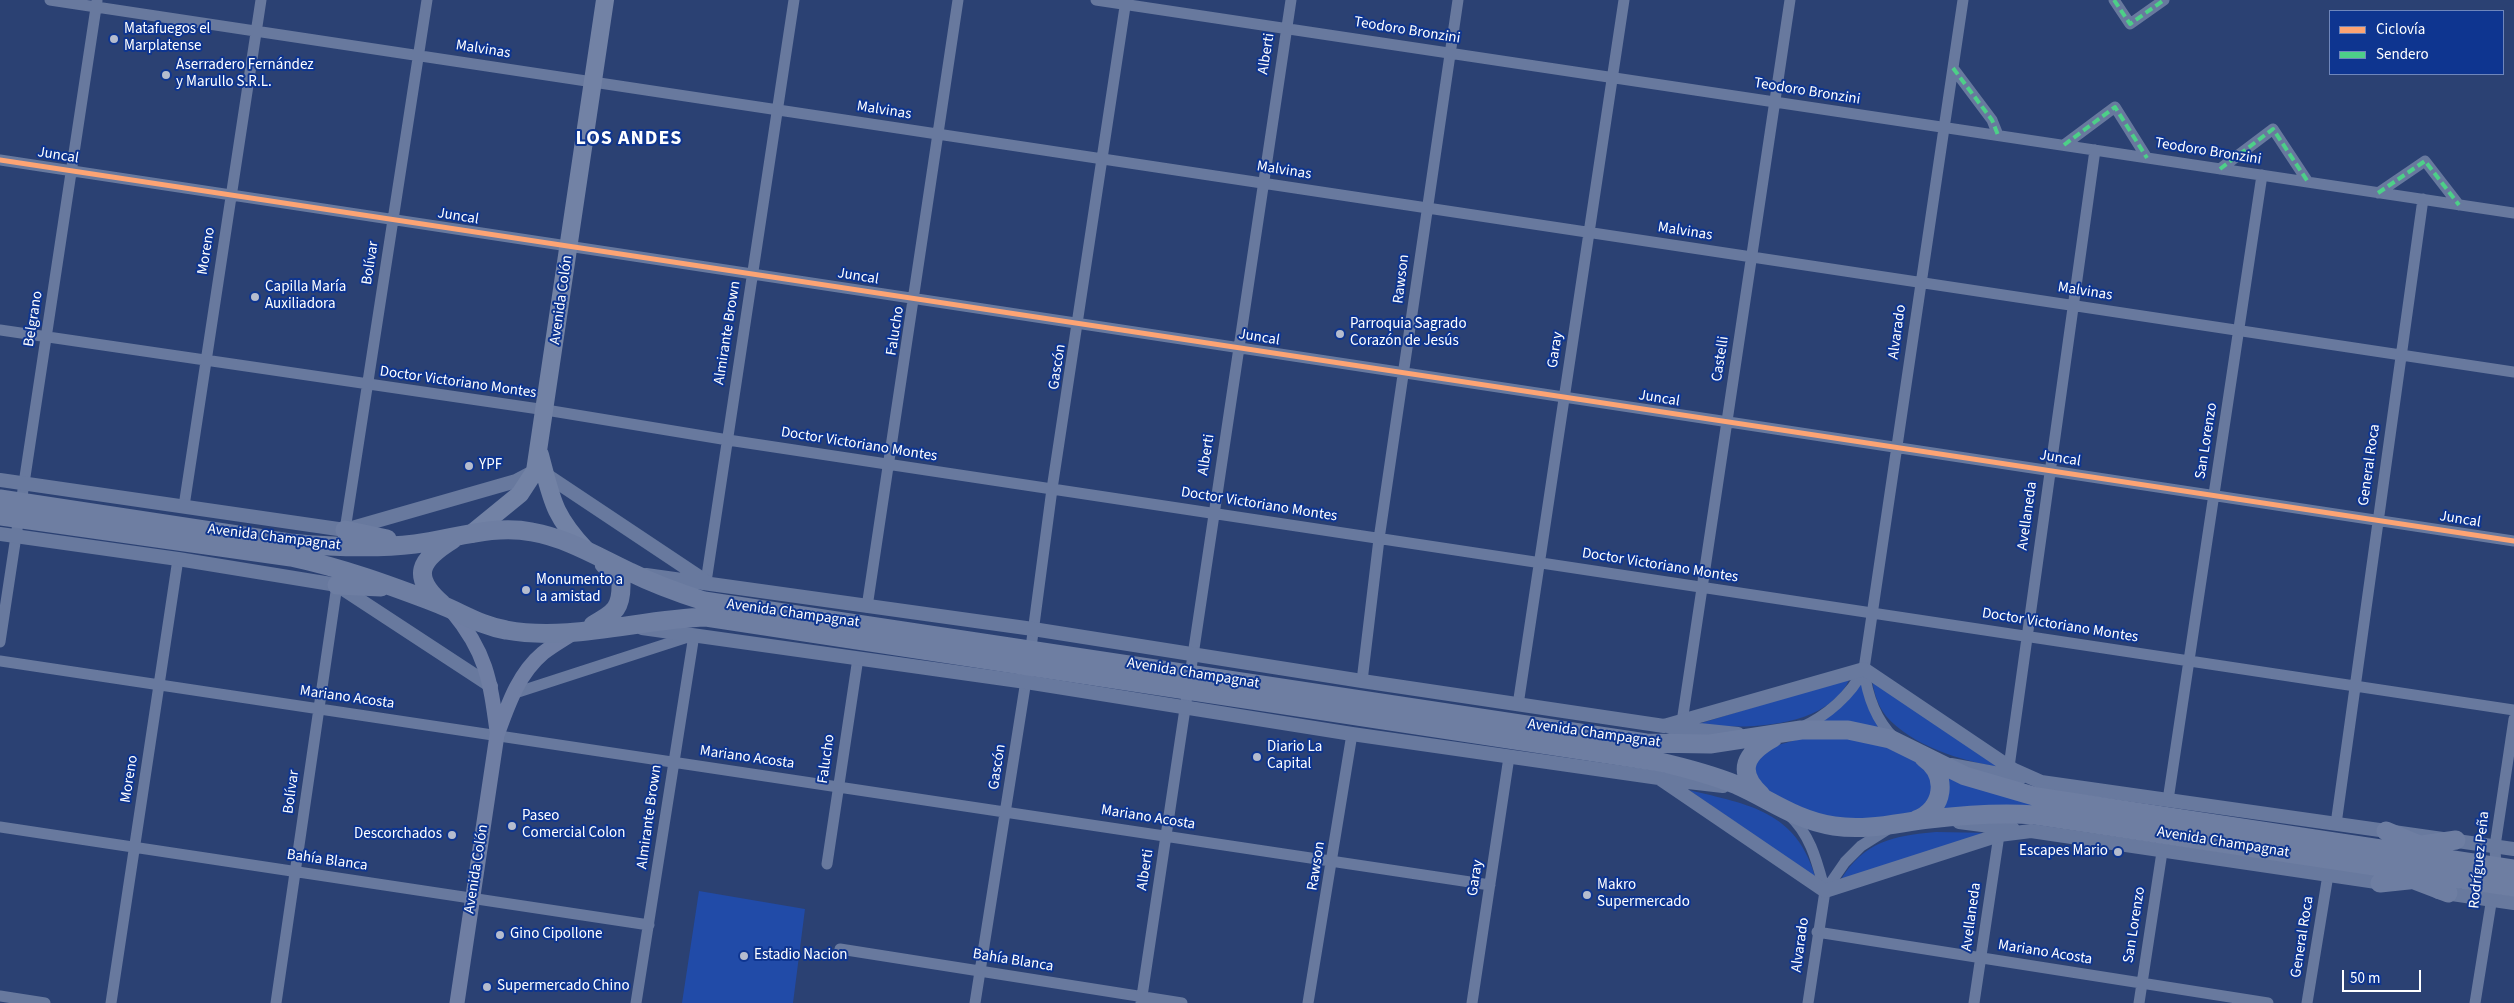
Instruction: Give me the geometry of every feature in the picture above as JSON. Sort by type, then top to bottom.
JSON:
[{"type":"highway","name":"Avenida Champagnat","points":[[0,498],[16,511],[291,557],[363,574],[449,609],[480,624],[506,630],[533,633],[581,630],[670,618],[706,617],[1660,762],[1713,777],[1749,791],[1801,818],[1842,827],[1868,828],[1931,819],[1990,814],[2035,815],[2450,877],[2499,880],[2514,886]]},
{"type":"highway","name":"Avenida Champagnat","points":[[16,511],[290,543],[357,547],[415,544],[464,535],[512,530],[532,532],[562,540],[630,573],[678,593],[704,601],[1028,666]]},
{"type":"highway","points":[[344,530],[415,544]]},
{"type":"highway","name":"Avenida Colón","points":[[449,609],[432,595],[425,585],[422,569],[430,555],[464,535]]},
{"type":"highway","name":"Avenida Colón","points":[[581,630],[612,614],[622,598],[621,581],[590,552]]},
{"type":"highway","points":[[338,585],[396,588]]},
{"type":"highway","name":"Avenida Champagnat","points":[[1188,690],[1646,743],[1710,744],[1818,728],[1848,730],[1876,735],[1910,748],[1938,763],[1982,782],[2037,798],[2381,866]]},
{"type":"highway","points":[[1777,807],[1751,784],[1746,773],[1747,761],[1756,747],[1788,733]]},
{"type":"highway","points":[[1908,822],[1930,813],[1938,802],[1940,794],[1940,780],[1936,771],[1927,760],[1910,748]]},
{"type":"highway","points":[[2386,831],[2420,846],[2450,877]]},
{"type":"highway","points":[[2381,866],[2420,846],[2456,840]]},
{"type":"highway","points":[[2381,866],[2413,879],[2450,877]]},
{"type":"main road","name":"Avenida Colón","points":[[590,552],[560,519],[540,472],[539,452],[605,0]]},
{"type":"main road","name":"Avenida Colón","points":[[464,535],[520,494],[540,472]]},
{"type":"main road","name":"Avenida Colón","points":[[449,609],[470,632],[482,654],[491,686],[497,735]]},
{"type":"main road","name":"Avenida Colón","points":[[457,1003],[497,735],[512,694],[526,672],[543,653],[581,630]]},
{"type":"street","name":"Malvinas","points":[[50,0],[96,3],[256,31],[418,56],[2514,372]]},
{"type":"street","name":"Moreno","points":[[184,506],[261,0]]},
{"type":"street","name":"Bolívar","points":[[344,530],[427,0]]},
{"type":"street","name":"Almirante Brown","points":[[706,582],[794,0]]},
{"type":"street","name":"Falucho","points":[[867,607],[958,0]]},
{"type":"street","name":"Teodoro Bronzini","points":[[1096,0],[1125,2],[1613,78],[2514,213]]},
{"type":"street","name":"Alberti","points":[[1142,1000],[1291,0]]},
{"type":"street","name":"Rawson","points":[[1362,681],[1379,539],[1405,373],[1426,208],[1458,0]]},
{"type":"street","name":"Garay","points":[[1518,705],[1624,0]]},
{"type":"street","name":"Castelli","points":[[1682,722],[1790,0]]},
{"type":"street","name":"Alvarado","points":[[1910,748],[1888,732],[1877,716],[1866,690],[1864,669],[1963,0]]},
{"type":"street","points":[[2114,0],[2130,24],[2164,0]]},
{"type":"street","name":"Gascón","points":[[975,1003],[1028,666],[1052,489],[1125,2]]},
{"type":"street","name":"Belgrano","points":[[0,642],[16,511],[46,337],[96,3]]},
{"type":"street","points":[[1953,68],[1992,120],[1998,136]]},
{"type":"street","points":[[2064,145],[2115,107],[2147,158]]},
{"type":"street","points":[[2220,169],[2273,129],[2308,182]]},
{"type":"street","name":"Avellaneda","points":[[2009,767],[2095,150]]},
{"type":"street","name":"Juncal","points":[[0,160],[2514,541]]},
{"type":"street","points":[[2378,193],[2425,161],[2459,205]]},
{"type":"street","name":"San Lorenzo","points":[[2168,800],[2262,175]]},
{"type":"street","name":"General Roca","points":[[2336,824],[2353,686],[2424,199]]},
{"type":"street","name":"Doctor Victoriano Montes","points":[[0,330],[367,386],[546,410],[728,440],[1213,514],[2514,710]]},
{"type":"street","name":"Avenida Champagnat","points":[[16,511],[184,506],[344,530],[516,481],[540,472],[706,582]]},
{"type":"street","name":"Avenida Champagnat","points":[[0,480],[16,511],[178,559],[338,585],[491,686]]},
{"type":"street","name":"Avenida Champagnat","points":[[0,534],[16,511]]},
{"type":"street","name":"Moreno","points":[[111,1003],[178,559]]},
{"type":"street","name":"Avenida Champagnat","points":[[630,573],[706,582],[867,607],[1033,629],[1518,705],[1664,726],[1761,737]]},
{"type":"street","name":"Bolívar","points":[[276,1003],[338,585]]},
{"type":"street","name":"Avenida Champagnat","points":[[621,626],[858,658],[1028,666],[1188,690],[1352,734],[1659,778],[1716,784],[1749,791]]},
{"type":"street","name":"Almirante Brown","points":[[636,1003],[694,635]]},
{"type":"street","name":"Avenida Champagnat","points":[[512,694],[694,635]]},
{"type":"street","name":"Falucho","points":[[827,864],[858,658]]},
{"type":"street","name":"Mariano Acosta","points":[[0,661],[1490,885]]},
{"type":"street","name":"Alvarado","points":[[1788,733],[1812,722],[1835,705],[1855,684],[1864,669]]},
{"type":"street","name":"Avenida Champagnat","points":[[1664,726],[1864,669],[2009,767],[2041,782]]},
{"type":"street","name":"Rodríguez Peña","points":[[2475,1003],[2499,880],[2494,846],[2514,720]]},
{"type":"street","name":"Rawson","points":[[1308,1003],[1333,861],[1352,734]]},
{"type":"street","name":"Garay","points":[[1472,1003],[1509,757]]},
{"type":"street","name":"Avenida Champagnat","points":[[1938,763],[1978,768],[2041,782],[2514,849]]},
{"type":"street","name":"Avenida Champagnat","points":[[1659,778],[1824,891],[1999,835],[2031,831]]},
{"type":"street","name":"Alvarado","points":[[1777,807],[1795,821],[1810,843],[1819,866],[1824,891],[1808,1003]]},
{"type":"street","name":"Avenida Champagnat","points":[[1931,819],[2031,831],[2162,852],[2328,875],[2381,866],[2450,877]]},
{"type":"street","name":"Alvarado","points":[[1824,891],[1845,862],[1861,846],[1880,833],[1908,822]]},
{"type":"street","name":"Bahía Blanca","points":[[0,827],[649,925]]},
{"type":"street","name":"Avellaneda","points":[[1974,1003],[1999,835]]},
{"type":"street","name":"San Lorenzo","points":[[2139,1003],[2162,852]]},
{"type":"street","name":"General Roca","points":[[2307,1003],[2328,875]]},
{"type":"street","name":"Avenida Champagnat","points":[[2499,880],[2514,903]]},
{"type":"street","name":"Mariano Acosta","points":[[1818,932],[2268,1003]]},
{"type":"street","name":"Bahía Blanca","points":[[840,949],[1142,1000],[1182,1003]]},
{"type":"street","points":[[0,996],[45,1003]]},
{"type":"shaded area","points":[[1850,678],[1839,695],[1824,708],[1805,717],[1761,726],[1738,727],[1698,724]]},
{"type":"shaded area","points":[[1862,678],[1878,728],[1818,723]]},
{"type":"shaded area","points":[[1872,680],[1999,767],[1954,756],[1923,744],[1909,736],[1897,727],[1883,712]]},
{"type":"shaded area","points":[[1803,738],[1861,738],[1907,755],[1925,769],[1934,785],[1930,800],[1919,810],[1907,815],[1850,821],[1799,809],[1759,785],[1754,763],[1771,747]]},
{"type":"shaded area","points":[[1947,775],[2485,871],[1942,812],[1945,806]]},
{"type":"shaded area","points":[[1689,790],[1751,807],[1784,825],[1797,839],[1808,856],[1816,879]]},
{"type":"shaded area","points":[[1936,832],[1993,833],[1840,881],[1859,857],[1881,843],[1906,836]]},
{"type":"shaded area","name":"Estadio Nacion","points":[[699,891],[805,909],[793,1003],[682,1003]]},
{"type":"marked path","points":[[2114,0],[2130,24],[2164,0]]},
{"type":"marked path","points":[[1953,68],[1992,120],[1998,135]]},
{"type":"marked path","points":[[2064,145],[2115,107],[2147,158]]},
{"type":"marked path","points":[[2220,169],[2273,129],[2308,182]]},
{"type":"marked path","points":[[2378,193],[2425,161],[2459,205]]},
{"type":"cycle path","points":[[0,160],[2514,541]]},
{"type":"place","name":"Matafuegos el Marplatense","points":[[114,39]]},
{"type":"place","name":"Aserradero Fernández y Marullo S.R.L.","points":[[166,75]]},
{"type":"place","name":"Capilla María Auxiliadora","points":[[255,297]]},
{"type":"place","name":"Parroquia Sagrado Corazón de Jesús","points":[[1340,334]]},
{"type":"place","name":"YPF","points":[[469,466]]},
{"type":"place","name":"Monumento a la amistad","points":[[526,590]]},
{"type":"place","name":"Diario La Capital","points":[[1257,757]]},
{"type":"place","name":"Paseo Comercial Colon","points":[[512,826]]},
{"type":"place","name":"Descorchados","points":[[452,835]]},
{"type":"place","name":"Escapes Mario","points":[[2118,852]]},
{"type":"place","name":"Makro Supermercado","points":[[1587,895]]},
{"type":"place","name":"Gino Cipollone","points":[[500,935]]},
{"type":"place","name":"Estadio Nacion","points":[[744,956]]},
{"type":"place","name":"Supermercado Chino","points":[[487,987]]},
{"type":"district","name":"LOS ANDES","points":[[629,140]]}]
